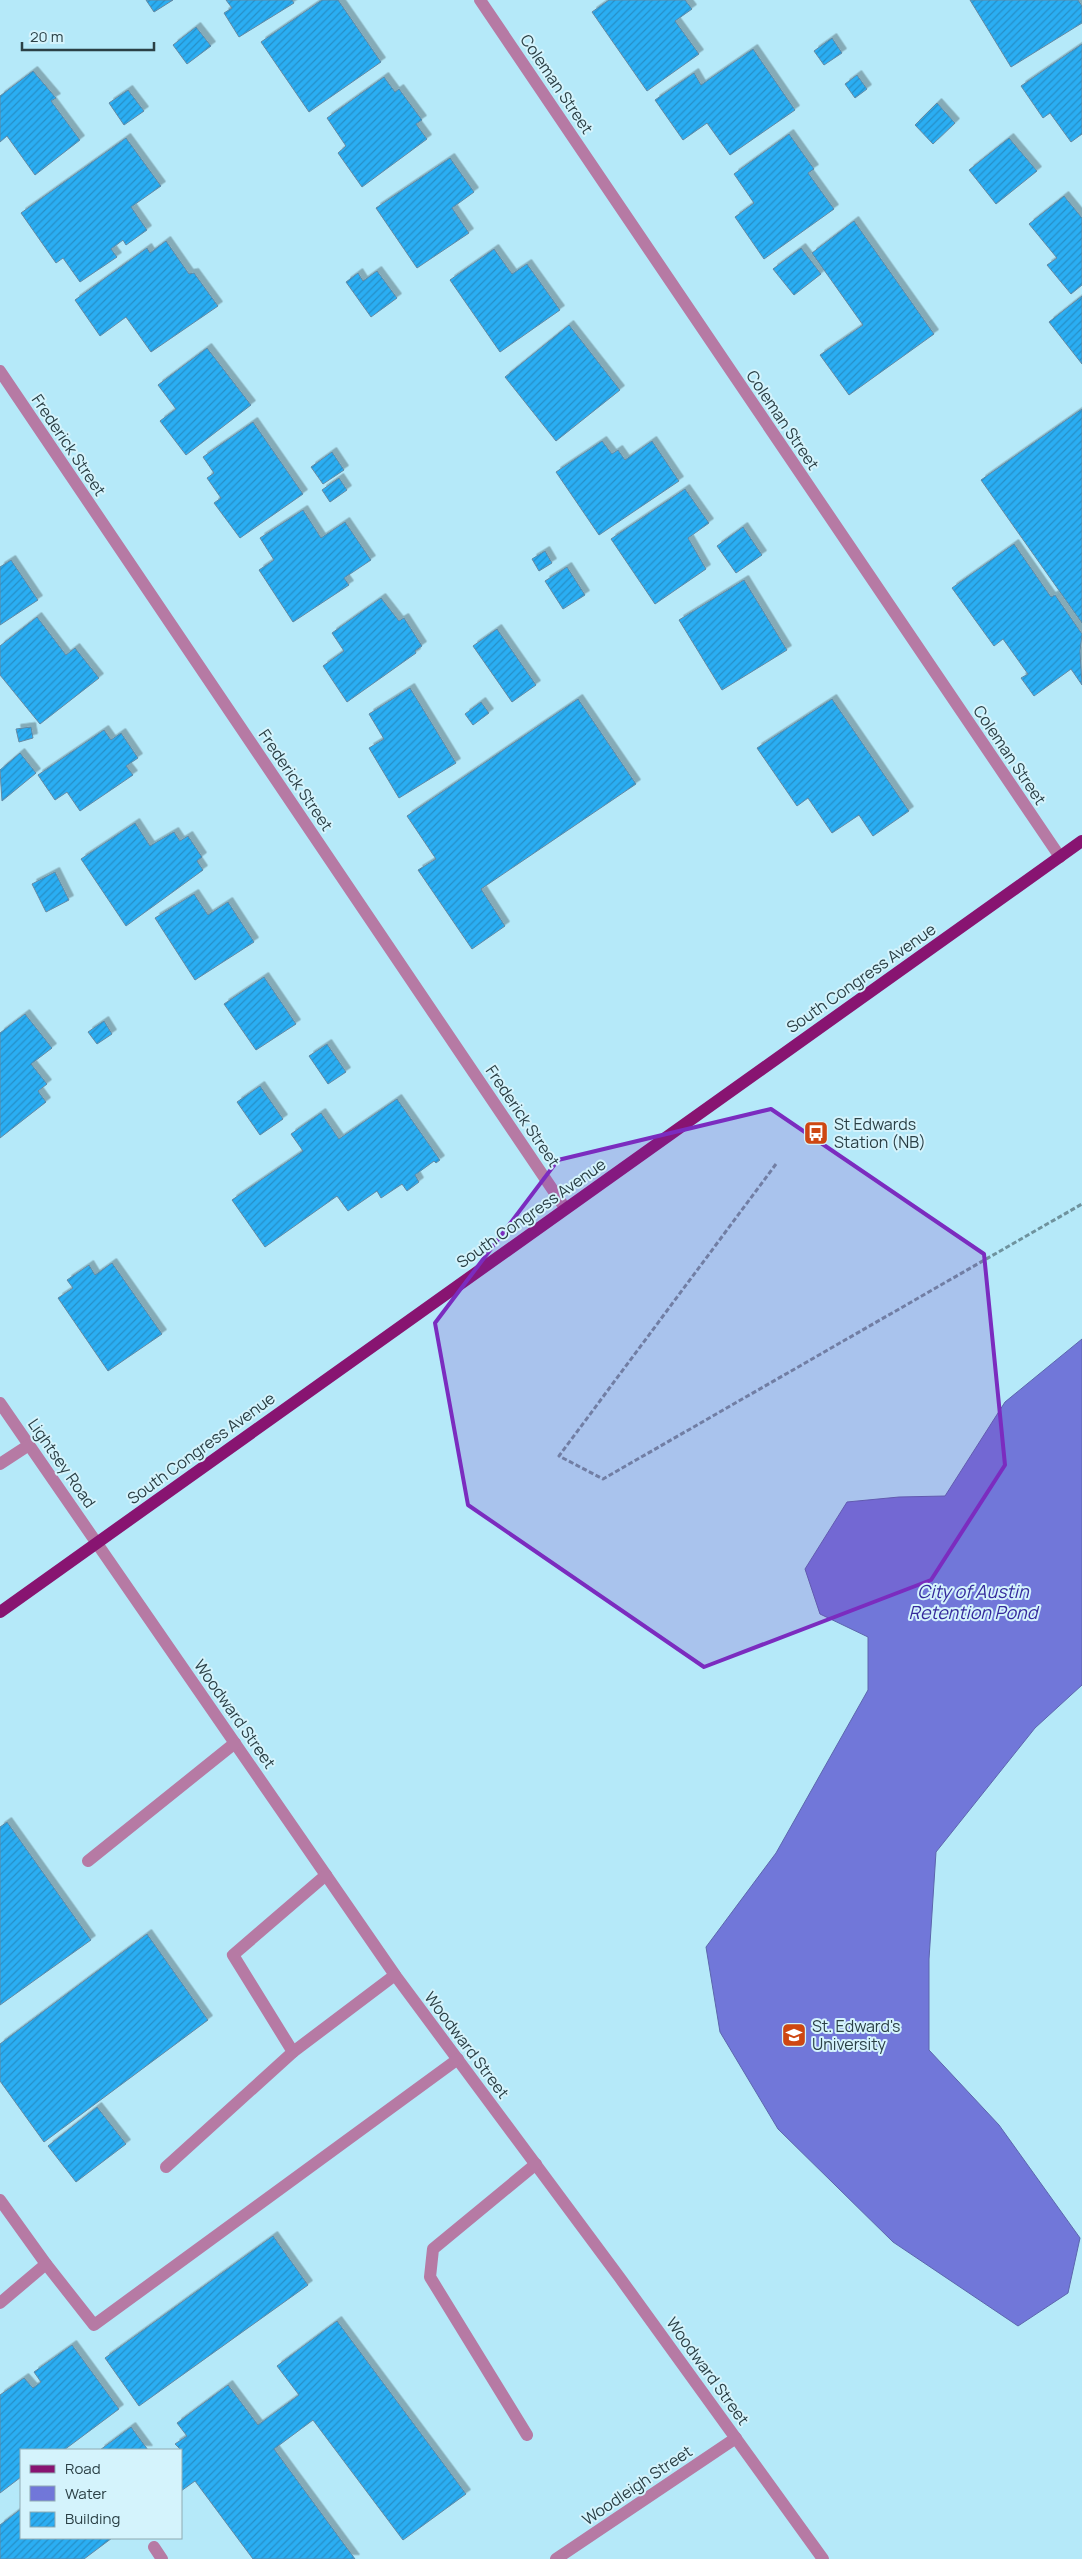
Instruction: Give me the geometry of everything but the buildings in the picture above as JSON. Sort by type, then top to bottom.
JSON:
[{"type":"main road","name":"South Congress Avenue","points":[[0,1612],[1082,841]]},
{"type":"street","name":"Coleman Street","points":[[480,0],[1060,857]]},
{"type":"street","name":"Frederick Street","points":[[0,371],[565,1208]]},
{"type":"street","name":"Lightsey Road","points":[[0,1402],[96,1543]]},
{"type":"street","points":[[0,1464],[30,1445]]},
{"type":"street","name":"Woodward Street","points":[[96,1543],[395,1975],[536,2164],[823,2559]]},
{"type":"street","points":[[88,1861],[235,1743]]},
{"type":"street","points":[[293,2052],[233,1955],[326,1875]]},
{"type":"street","points":[[166,2167],[293,2052],[395,1975]]},
{"type":"street","points":[[0,2200],[46,2264],[94,2325],[458,2059]]},
{"type":"street","points":[[527,2435],[430,2277],[433,2249],[536,2164]]},
{"type":"street","points":[[0,2303],[46,2264]]},
{"type":"street","name":"Woodleigh Street","points":[[556,2559],[736,2438]]},
{"type":"street","points":[[154,2547],[162,2559]]},
{"type":"path","points":[[776,1164],[559,1456],[603,1479],[1082,1204]]},
{"type":"highlighted area","points":[[771,1109],[984,1254],[1005,1465],[931,1580],[704,1667],[468,1505],[435,1323],[558,1160]]},
{"type":"water","name":"City of Austin Retention Pond","points":[[1082,1339],[1082,1685],[1035,1728],[936,1852],[929,1959],[929,2050],[999,2125],[1080,2238],[1068,2293],[1018,2326],[893,2242],[778,2129],[720,2032],[706,1947],[776,1853],[868,1690],[868,1637],[820,1614],[805,1569],[847,1502],[899,1497],[945,1496],[1005,1402]]},
{"type":"place","name":"St Edwards Station (NB)","points":[[816,1133]]},
{"type":"place","name":"St. Edward's University","points":[[794,2035]]}]
